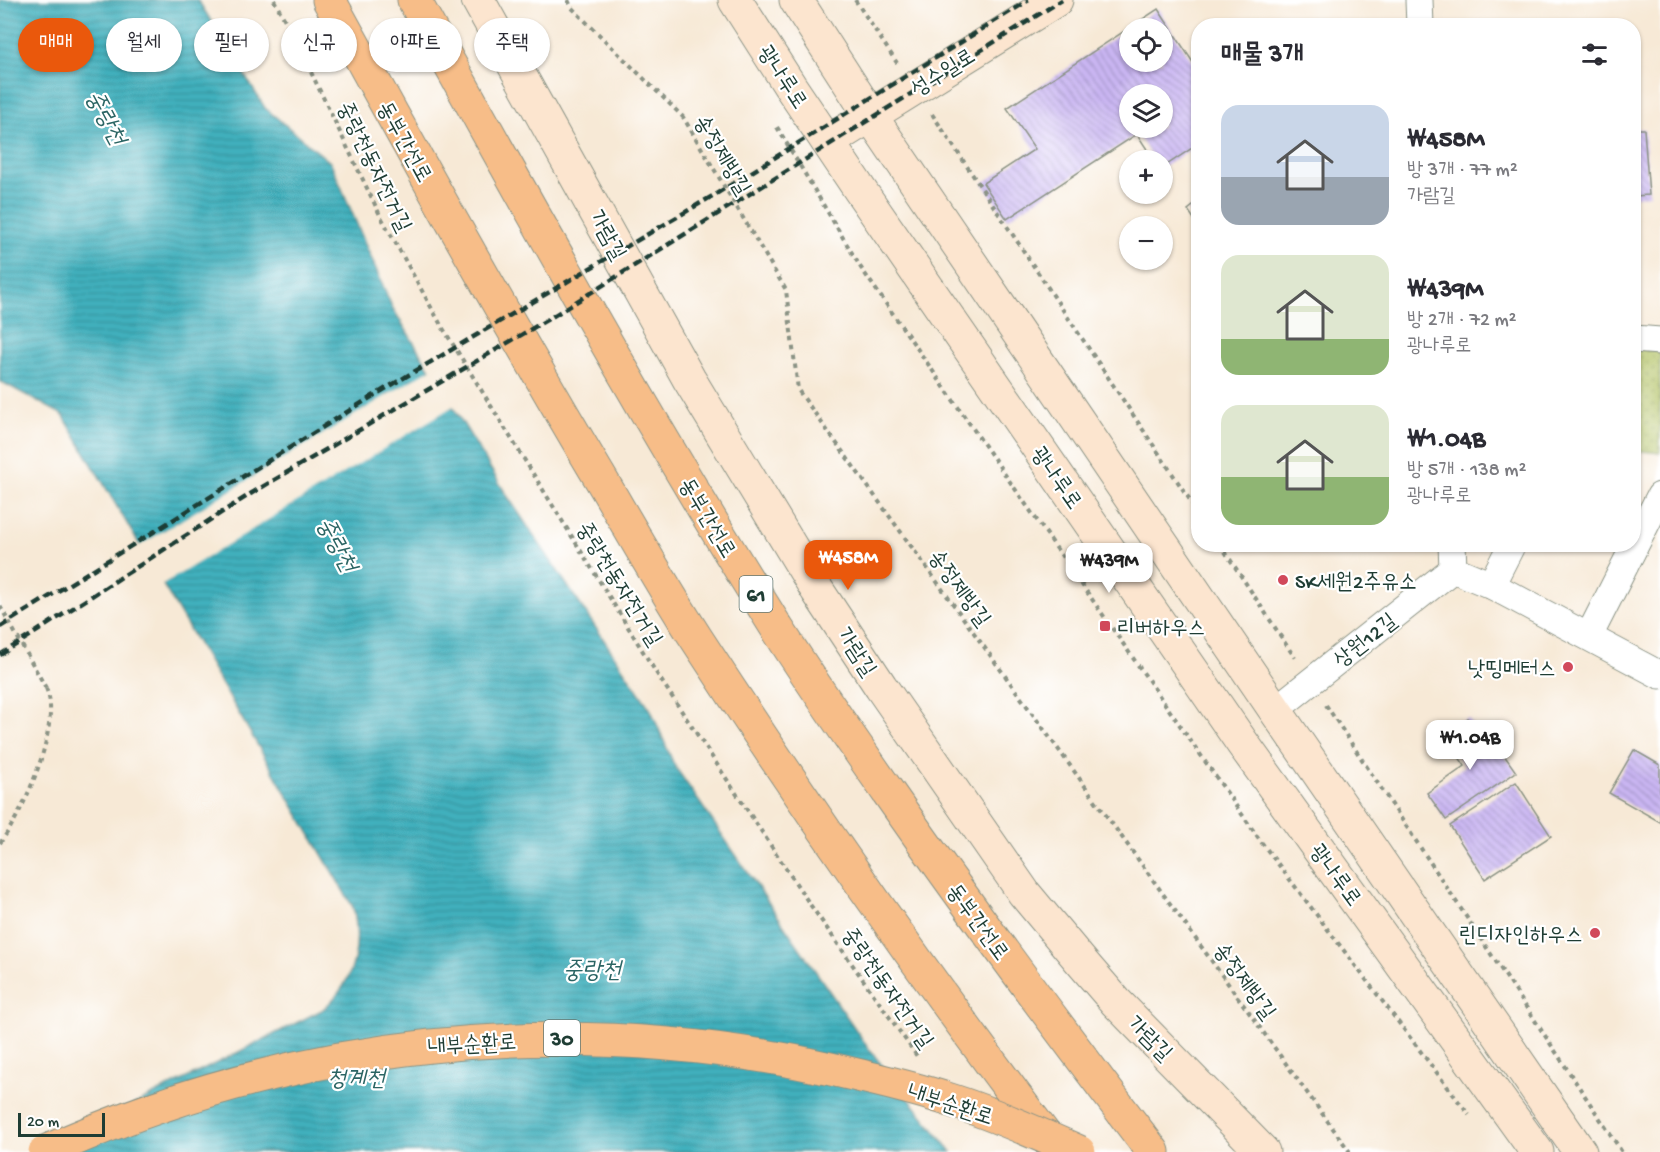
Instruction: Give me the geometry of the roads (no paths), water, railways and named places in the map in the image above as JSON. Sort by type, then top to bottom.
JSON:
[{"type":"highway","name":"동부간선로","points":[[329,0],[538,374],[694,636],[816,820],[894,932],[1057,1152]]},
{"type":"highway","name":"동부간선로","points":[[414,0],[616,361],[766,611],[845,730],[1021,979],[1153,1152]]},
{"type":"highway","name":"내부순환로","points":[[45,1152],[125,1118],[186,1097],[325,1060],[395,1049],[542,1038],[608,1039],[676,1044],[774,1057],[872,1078],[949,1099],[1025,1128],[1079,1152]]},
{"type":"main road","name":"가람길","points":[[478,0],[689,379],[817,590],[888,696],[1024,892],[1065,942],[1116,1002],[1263,1152]]},
{"type":"main road","name":"광나루로","points":[[735,0],[790,87],[1243,744],[1537,1152]]},
{"type":"main road","name":"광나루로","points":[[796,0],[870,115],[1275,710],[1580,1152]]},
{"type":"main road","name":"성수일로","points":[[828,141],[1056,0]]},
{"type":"street","points":[[1419,0],[1420,18]]},
{"type":"street","points":[[1641,340],[1660,341]]},
{"type":"street","points":[[1641,533],[1660,496]]},
{"type":"street","points":[[1491,585],[1508,552]]},
{"type":"street","points":[[1589,636],[1632,552]]},
{"type":"street","name":"상원12길","points":[[1275,710],[1453,557],[1491,585],[1660,675]]},
{"type":"water","name":"중랑천","points":[[0,0],[198,0],[209,18],[194,18],[194,72],[243,72],[265,108],[331,163],[392,307],[506,494],[651,710],[674,765],[869,1049],[952,1152],[40,1152],[322,1010],[342,988],[349,976],[357,936],[353,907],[63,415],[0,381]]},
{"type":"railway","points":[[0,627],[373,396],[716,194],[1029,0]]},
{"type":"railway","points":[[0,655],[252,493],[550,318],[1062,0]]},
{"type":"place","name":"SK세원2주유소","points":[[1283,580]]},
{"type":"place","name":"리버하우스","points":[[1105,626]]},
{"type":"place","name":"낫띵메터스","points":[[1568,667]]},
{"type":"place","name":"린디자인하우스","points":[[1595,933]]},
{"type":"water label","name":"청계천","points":[[356,1077]]}]
